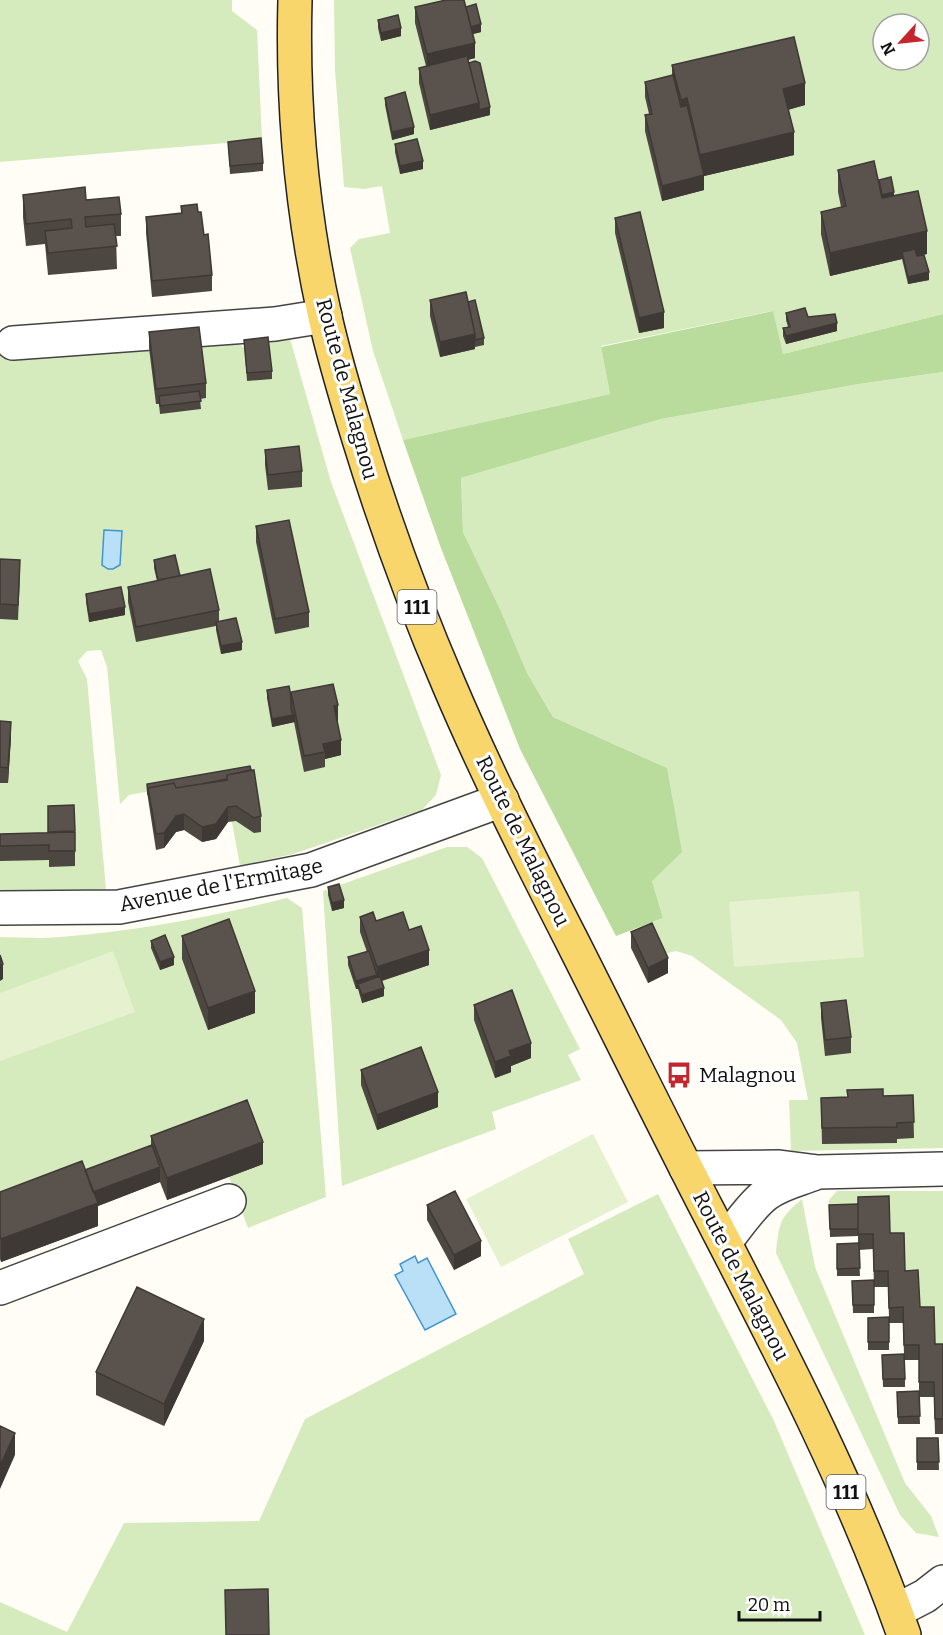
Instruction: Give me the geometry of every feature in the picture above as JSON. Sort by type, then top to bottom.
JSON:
[{"type":"main road","name":"Route de Malagnou","points":[[296,0],[295,72],[299,143],[311,236],[325,316],[341,380],[376,493],[409,585],[450,687],[502,800],[686,1168],[805,1398],[865,1535],[900,1623]]},
{"type":"street","points":[[14,343],[275,324],[325,316]]},
{"type":"street","name":"Avenue de l'Ermitage","points":[[0,908],[119,907],[311,870],[502,800]]},
{"type":"street","points":[[686,1168],[779,1167],[818,1172],[943,1169]]},
{"type":"street","points":[[725,1242],[767,1194],[782,1185],[818,1172]]},
{"type":"street","points":[[0,1288],[229,1201]]},
{"type":"street","points":[[900,1623],[925,1596],[943,1582]]},
{"type":"green space","points":[[0,0],[232,0],[232,11],[257,30],[262,140],[0,162]]},
{"type":"green space","points":[[334,0],[943,0],[943,314],[783,354],[772,311],[601,346],[610,394],[403,440],[373,351],[350,248],[359,239],[390,233],[382,186],[364,189],[344,187],[335,70]]},
{"type":"green space","points":[[773,311],[783,354],[943,314],[943,372],[859,384],[661,419],[461,478],[463,532],[501,611],[527,673],[553,717],[667,768],[682,852],[652,881],[663,918],[616,936],[520,749],[441,548],[403,440],[610,394],[601,347]]},
{"type":"green space","points":[[0,334],[232,338],[244,348],[268,345],[276,334],[289,335],[331,482],[441,775],[436,795],[422,810],[293,854],[240,866],[224,778],[129,795],[120,804],[107,667],[101,650],[87,651],[78,661],[87,679],[106,889],[0,891]]},
{"type":"green space","points":[[943,372],[943,1148],[791,1151],[789,1100],[808,1100],[797,1043],[781,1020],[692,956],[676,951],[664,954],[649,924],[663,918],[652,881],[667,768],[553,717],[527,673],[501,611],[463,532],[461,478],[661,419],[859,384]]},
{"type":"green space","points":[[447,847],[467,847],[482,858],[580,1049],[568,1055],[581,1080],[492,1112],[496,1129],[342,1186],[323,891]]},
{"type":"green space","points":[[859,891],[864,957],[734,967],[729,902]]},
{"type":"green space","points":[[287,898],[302,908],[326,1197],[248,1228],[229,1177],[247,1122],[0,1214],[0,937],[52,938],[117,931],[203,917]]},
{"type":"green space","points":[[113,951],[135,1012],[0,1061],[0,993]]},
{"type":"green space","points":[[593,1134],[628,1202],[501,1267],[466,1199]]},
{"type":"green space","points":[[837,1191],[943,1191],[943,1359],[920,1322],[905,1286],[904,1249],[829,1213],[829,1200]]},
{"type":"green space","points":[[658,1194],[774,1421],[865,1635],[0,1635],[0,1602],[67,1632],[124,1523],[259,1521],[305,1419],[584,1274],[568,1239]]},
{"type":"green space","points":[[802,1199],[815,1267],[905,1483],[931,1516],[939,1537],[916,1533],[900,1515],[776,1253],[778,1235],[784,1217]]},
{"type":"water","points":[[104,530],[122,531],[120,565],[113,569],[102,565]]},
{"type":"water","points":[[415,1256],[418,1263],[427,1258],[456,1314],[425,1330],[395,1275],[403,1271],[400,1264]]},
{"type":"building","points":[[446,0],[464,0],[475,43],[427,54],[415,7]]},
{"type":"building","points":[[476,4],[481,24],[471,27],[466,7]]},
{"type":"building","points":[[398,15],[401,28],[381,33],[378,20]]},
{"type":"building","points":[[794,37],[805,83],[783,89],[794,132],[700,155],[687,98],[681,100],[672,65]]},
{"type":"building","points":[[467,56],[479,103],[430,115],[419,68]]},
{"type":"building","points":[[475,61],[480,63],[490,107],[479,110],[469,63]]},
{"type":"building","points":[[673,75],[681,107],[687,105],[704,175],[662,186],[645,115],[652,114],[645,82]]},
{"type":"building","points":[[405,92],[414,127],[392,132],[385,98]]},
{"type":"building","points":[[261,138],[263,163],[230,166],[228,142]]},
{"type":"building","points":[[417,139],[423,161],[400,166],[395,144]]},
{"type":"building","points":[[874,161],[882,198],[918,191],[927,231],[830,253],[821,212],[846,206],[838,170]]},
{"type":"building","points":[[891,177],[894,192],[882,195],[879,180]]},
{"type":"building","points":[[85,187],[86,200],[119,197],[121,214],[85,217],[86,227],[114,224],[117,246],[48,253],[45,231],[72,228],[71,219],[26,224],[23,195]]},
{"type":"building","points":[[197,204],[198,212],[201,212],[204,235],[208,234],[212,275],[152,281],[146,217],[182,213],[181,206]]},
{"type":"building","points":[[640,212],[664,312],[639,318],[615,218]]},
{"type":"building","points":[[915,249],[917,256],[924,255],[929,272],[908,277],[902,252]]},
{"type":"building","points":[[466,292],[475,334],[440,342],[430,300]]},
{"type":"building","points":[[475,300],[484,338],[475,340],[468,302]]},
{"type":"building","points":[[805,308],[808,317],[835,314],[837,323],[786,336],[783,328],[790,327],[786,313]]},
{"type":"building","points":[[199,327],[206,383],[156,389],[149,332]]},
{"type":"building","points":[[268,337],[272,371],[247,373],[244,340]]},
{"type":"building","points":[[199,391],[201,401],[160,406],[159,396]]},
{"type":"building","points":[[299,446],[302,471],[268,475],[265,450]]},
{"type":"building","points":[[289,520],[309,612],[275,619],[256,526]]},
{"type":"building","points":[[175,555],[180,576],[158,580],[154,560]]},
{"type":"building","points":[[0,559],[20,560],[18,605],[0,604]]},
{"type":"building","points":[[210,569],[219,610],[136,627],[128,587]]},
{"type":"building","points":[[121,587],[125,607],[89,614],[86,594]]},
{"type":"building","points":[[236,618],[242,642],[221,646],[216,622]]},
{"type":"building","points":[[333,684],[338,705],[334,706],[341,740],[323,744],[325,752],[304,756],[291,692]]},
{"type":"building","points":[[289,686],[293,715],[272,719],[267,690]]},
{"type":"building","points":[[0,721],[11,722],[8,768],[0,767]]},
{"type":"building","points":[[250,766],[251,770],[227,775],[227,780],[176,788],[174,783],[148,788],[148,795],[147,784]]},
{"type":"building","points":[[254,770],[261,816],[254,818],[236,806],[228,807],[216,824],[202,827],[184,814],[176,816],[164,833],[156,834],[148,788],[174,783],[176,788],[201,784],[227,779],[227,775]]},
{"type":"building","points":[[74,805],[75,831],[48,832],[48,806]]},
{"type":"building","points":[[75,832],[75,851],[49,851],[49,845],[0,846],[0,834]]},
{"type":"building","points":[[339,884],[344,900],[332,903],[328,887]]},
{"type":"building","points":[[373,912],[376,921],[403,912],[409,930],[421,926],[429,950],[377,967],[360,917]]},
{"type":"building","points":[[229,919],[255,991],[208,1008],[182,936]]},
{"type":"building","points":[[652,923],[668,958],[648,968],[631,932]]},
{"type":"building","points":[[165,935],[174,957],[160,962],[151,941]]},
{"type":"building","points":[[369,951],[377,975],[356,981],[348,957]]},
{"type":"building","points":[[380,976],[384,988],[362,995],[358,984]]},
{"type":"building","points":[[512,990],[531,1043],[509,1051],[511,1056],[495,1062],[474,1005]]},
{"type":"building","points":[[846,1000],[851,1037],[825,1040],[821,1003]]},
{"type":"building","points":[[421,1047],[438,1092],[377,1115],[361,1070]]},
{"type":"building","points":[[883,1089],[883,1096],[913,1095],[914,1122],[897,1123],[897,1127],[822,1128],[821,1098],[848,1097],[847,1090]]},
{"type":"building","points":[[247,1100],[263,1142],[167,1178],[151,1136]]},
{"type":"building","points":[[152,1145],[160,1167],[93,1192],[85,1170]]},
{"type":"building","points":[[82,1161],[98,1203],[1,1239],[0,1192]]},
{"type":"building","points":[[455,1191],[481,1241],[454,1255],[427,1205]]},
{"type":"building","points":[[889,1196],[890,1233],[904,1233],[905,1271],[918,1270],[920,1307],[934,1307],[935,1344],[943,1344],[943,1419],[935,1419],[934,1382],[919,1382],[919,1345],[904,1345],[903,1307],[889,1308],[888,1271],[874,1271],[873,1234],[858,1234],[858,1197]]},
{"type":"building","points":[[858,1204],[858,1229],[830,1229],[829,1205]]},
{"type":"building","points":[[859,1243],[860,1268],[837,1269],[837,1244]]},
{"type":"building","points":[[874,1280],[874,1305],[853,1305],[852,1281]]},
{"type":"building","points":[[137,1287],[204,1319],[164,1404],[96,1372]]},
{"type":"building","points":[[889,1317],[889,1342],[868,1342],[868,1318]]},
{"type":"building","points":[[904,1354],[905,1379],[883,1379],[882,1355]]},
{"type":"building","points":[[919,1391],[920,1416],[898,1417],[897,1392]]},
{"type":"building","points":[[0,1426],[15,1433],[0,1466]]},
{"type":"building","points":[[917,1438],[938,1438],[939,1462],[917,1462]]},
{"type":"building","points":[[268,1589],[269,1635],[226,1635],[225,1590]]},
{"type":"place","name":"Malagnou","points":[[679,1075]]}]
